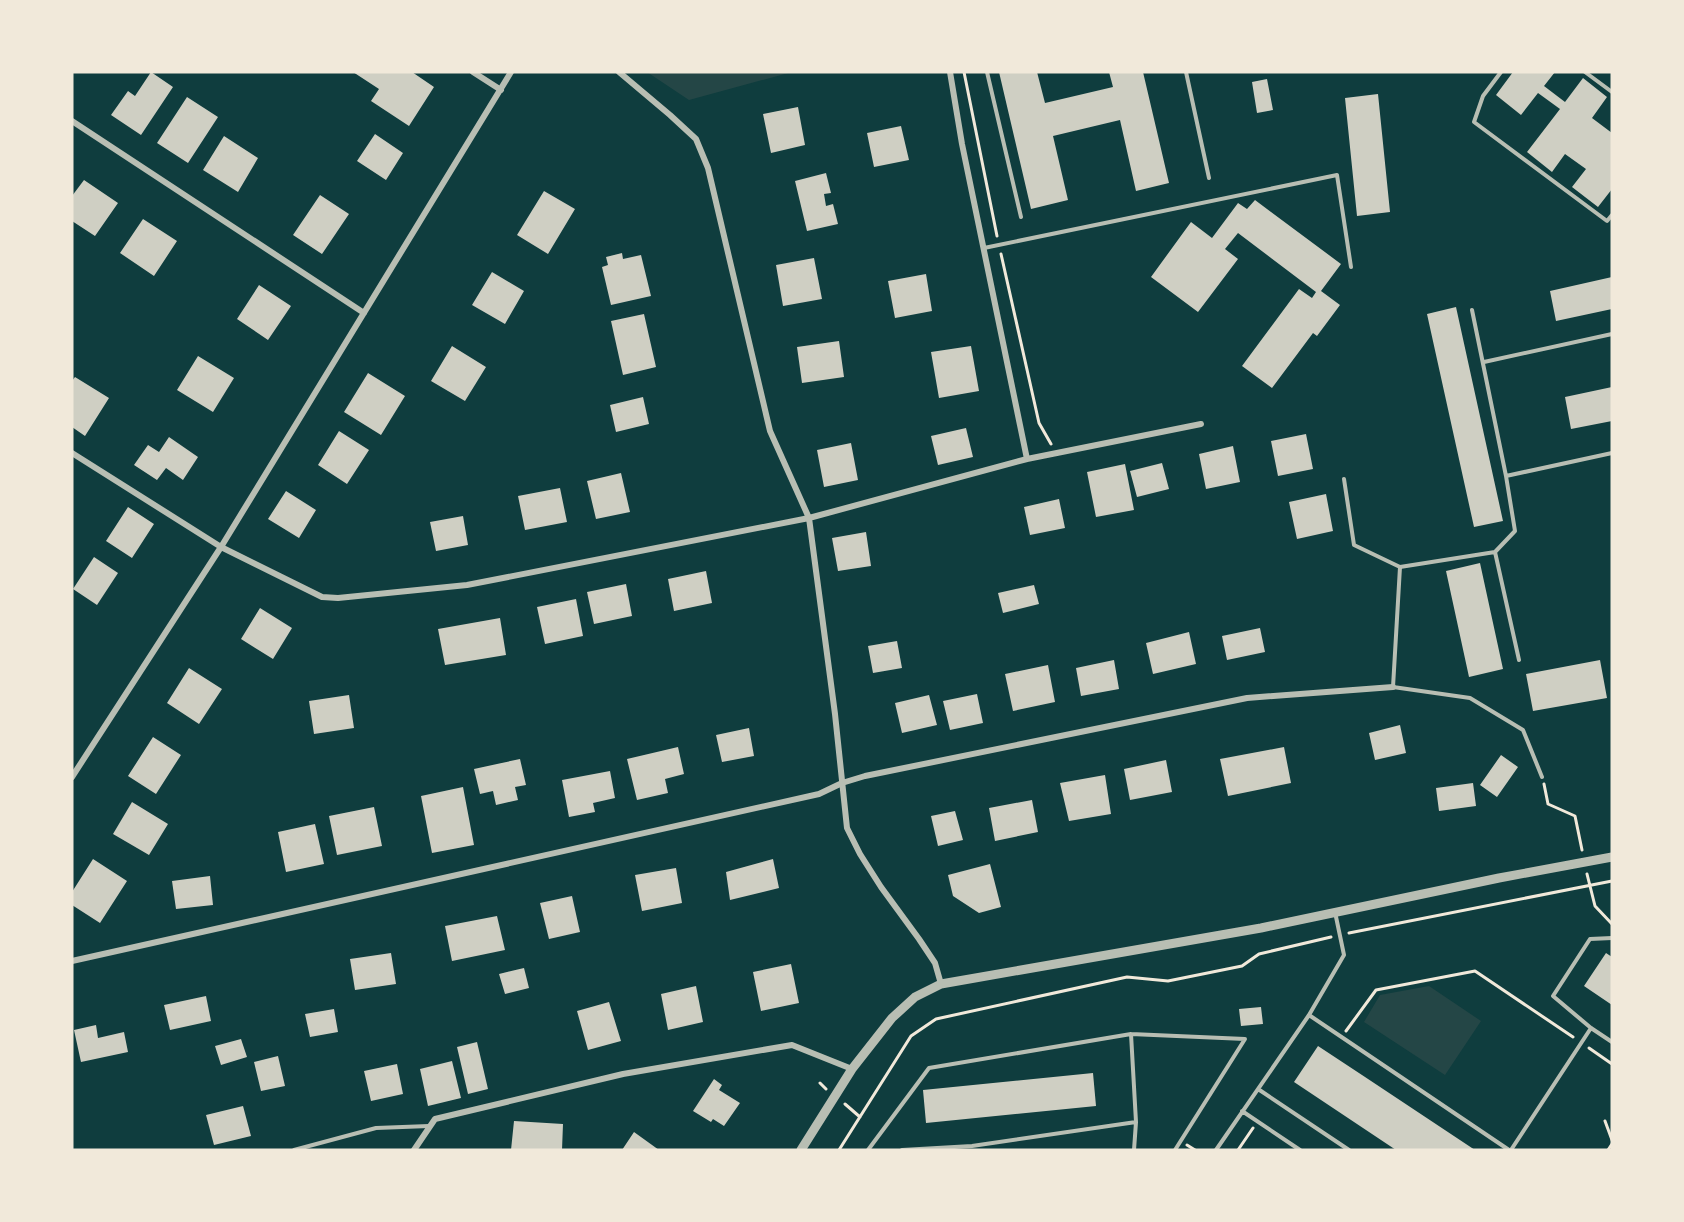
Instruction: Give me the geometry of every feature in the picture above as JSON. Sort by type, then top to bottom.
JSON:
[{"type":"street","points":[[473,72],[501,90]]},
{"type":"street","points":[[72,777],[221,547],[511,72]]},
{"type":"street","points":[[619,72],[696,139],[708,168],[770,430],[810,518],[848,828],[856,846],[881,887],[935,963],[940,984]]},
{"type":"street","points":[[950,72],[962,144],[1027,459]]},
{"type":"street","points":[[72,121],[363,313]]},
{"type":"street","points":[[72,453],[221,547],[322,597],[339,598],[467,585],[810,518],[1027,459],[1201,424]]},
{"type":"street","points":[[72,961],[819,794],[842,783],[865,776],[1247,698],[1393,687]]},
{"type":"street","points":[[801,1150],[852,1069],[892,1018],[915,997],[940,984],[1261,928],[1499,878],[1612,857]]},
{"type":"street","points":[[414,1150],[435,1119],[622,1074],[792,1045],[852,1069]]},
{"type":"lane","points":[[987,72],[1021,217]]},
{"type":"lane","points":[[1186,72],[1209,178]]},
{"type":"lane","points":[[1501,72],[1484,96],[1474,122],[1607,221],[1612,215]]},
{"type":"lane","points":[[1585,72],[1612,92]]},
{"type":"lane","points":[[983,248],[1337,175],[1351,267]]},
{"type":"lane","points":[[1344,479],[1354,545],[1400,567],[1495,552],[1515,531],[1484,362],[1472,310]]},
{"type":"lane","points":[[1484,362],[1612,333]]},
{"type":"lane","points":[[1506,476],[1612,453]]},
{"type":"lane","points":[[1495,552],[1519,660]]},
{"type":"lane","points":[[1400,567],[1393,687],[1470,698],[1523,730],[1542,777]]},
{"type":"lane","points":[[1216,1150],[1309,1015],[1344,955],[1335,912]]},
{"type":"lane","points":[[1612,938],[1590,939],[1553,996],[1591,1028],[1612,1042]]},
{"type":"lane","points":[[1309,1015],[1510,1150],[1591,1028]]},
{"type":"lane","points":[[1131,1034],[1137,1122],[1134,1150]]},
{"type":"lane","points":[[868,1150],[929,1068],[1131,1034],[1245,1039],[1174,1150]]},
{"type":"lane","points":[[1257,1089],[1349,1150]]},
{"type":"lane","points":[[1242,1111],[1300,1150]]},
{"type":"lane","points":[[902,1150],[972,1148],[1137,1122]]},
{"type":"lane","points":[[294,1150],[376,1128],[429,1126]]},
{"type":"path","points":[[964,72],[999,245],[1039,423],[1056,454]]},
{"type":"path","points":[[839,1150],[911,1036],[936,1019],[1127,977],[1168,981],[1242,966],[1259,954],[1340,935],[1612,881]]},
{"type":"path","points":[[1341,1037],[1377,990],[1475,971],[1612,1064]]},
{"type":"path","points":[[1238,1150],[1258,1121]]},
{"type":"path","points":[[1605,1121],[1612,1142],[1608,1150]]},
{"type":"shaded area","points":[[647,72],[792,72],[689,100]]},
{"type":"shaded area","points":[[1429,986],[1481,1021],[1445,1075],[1364,1022],[1380,995]]},
{"type":"building","points":[[151,72],[173,87],[141,135],[111,115],[128,91],[135,96]]},
{"type":"building","points":[[353,72],[412,72],[434,87],[409,126],[371,101],[379,89]]},
{"type":"building","points":[[999,72],[1037,72],[1045,103],[1113,87],[1109,72],[1143,72],[1169,183],[1136,191],[1120,120],[1053,136],[1068,200],[1031,209]]},
{"type":"building","points":[[1513,72],[1555,72],[1544,86],[1565,102],[1583,78],[1607,97],[1592,118],[1612,133],[1612,189],[1598,207],[1572,187],[1586,169],[1565,154],[1552,172],[1527,152],[1560,109],[1538,93],[1521,115],[1496,95]]},
{"type":"building","points":[[1267,79],[1273,110],[1257,113],[1252,82]]},
{"type":"building","points":[[1378,94],[1390,212],[1357,216],[1345,98]]},
{"type":"building","points":[[187,97],[218,117],[188,163],[157,143]]},
{"type":"building","points":[[798,107],[805,145],[771,153],[763,114]]},
{"type":"building","points":[[901,126],[909,160],[874,167],[867,133]]},
{"type":"building","points":[[375,134],[403,153],[386,180],[357,161]]},
{"type":"building","points":[[224,136],[258,158],[238,192],[203,170]]},
{"type":"building","points":[[826,173],[831,193],[824,194],[826,206],[833,204],[838,224],[807,231],[795,181]]},
{"type":"building","points":[[84,180],[118,203],[95,236],[72,221],[72,196]]},
{"type":"building","points":[[544,191],[575,209],[548,254],[517,235]]},
{"type":"building","points":[[320,195],[349,214],[322,254],[293,235]]},
{"type":"building","points":[[1255,200],[1341,264],[1321,291],[1340,305],[1317,336],[1313,333],[1272,388],[1242,366],[1299,289],[1312,298],[1316,292],[1238,233],[1225,249],[1238,259],[1198,312],[1151,277],[1191,222],[1212,238],[1238,203],[1247,209]]},
{"type":"building","points":[[143,219],[177,241],[154,276],[120,253]]},
{"type":"building","points":[[622,253],[623,259],[641,255],[651,296],[611,305],[602,267],[608,265],[606,257]]},
{"type":"building","points":[[814,258],[822,299],[783,306],[776,265]]},
{"type":"building","points":[[492,272],[524,291],[505,324],[472,305]]},
{"type":"building","points":[[926,274],[932,311],[895,318],[888,281]]},
{"type":"building","points":[[1612,277],[1612,309],[1556,321],[1550,291]]},
{"type":"building","points":[[259,285],[291,306],[268,340],[237,319]]},
{"type":"building","points":[[1456,307],[1503,521],[1474,527],[1427,314]]},
{"type":"building","points":[[644,314],[656,367],[623,375],[611,321]]},
{"type":"building","points":[[839,341],[844,377],[802,383],[797,347]]},
{"type":"building","points":[[452,346],[486,367],[465,401],[431,381]]},
{"type":"building","points":[[971,346],[979,391],[939,398],[931,352]]},
{"type":"building","points":[[198,356],[234,378],[213,412],[177,390]]},
{"type":"building","points":[[368,373],[405,396],[381,435],[344,412]]},
{"type":"building","points":[[75,377],[109,398],[85,436],[72,427],[72,381]]},
{"type":"building","points":[[1612,387],[1612,421],[1571,429],[1565,397]]},
{"type":"building","points":[[643,397],[649,424],[616,432],[610,405]]},
{"type":"building","points":[[966,428],[973,457],[938,465],[931,436]]},
{"type":"building","points":[[339,431],[369,450],[347,484],[318,465]]},
{"type":"building","points":[[1306,434],[1313,469],[1278,476],[1271,441]]},
{"type":"building","points":[[169,437],[198,457],[183,480],[166,468],[157,480],[134,465],[148,445],[159,452]]},
{"type":"building","points":[[851,443],[858,480],[824,487],[817,450]]},
{"type":"building","points":[[1233,446],[1240,482],[1206,489],[1199,454]]},
{"type":"building","points":[[1162,463],[1169,489],[1137,497],[1130,471]]},
{"type":"building","points":[[1125,464],[1134,510],[1096,517],[1087,472]]},
{"type":"building","points":[[621,473],[630,512],[596,519],[587,481]]},
{"type":"building","points":[[560,488],[567,522],[525,530],[518,496]]},
{"type":"building","points":[[286,491],[316,510],[299,538],[268,519]]},
{"type":"building","points":[[1326,494],[1333,531],[1297,539],[1289,502]]},
{"type":"building","points":[[1059,499],[1065,528],[1030,535],[1024,507]]},
{"type":"building","points":[[128,507],[154,524],[132,558],[106,541]]},
{"type":"building","points":[[463,516],[468,545],[436,551],[430,522]]},
{"type":"building","points":[[866,532],[871,566],[838,571],[832,538]]},
{"type":"building","points":[[94,557],[118,573],[97,605],[73,589]]},
{"type":"building","points":[[1480,563],[1503,669],[1469,677],[1446,571]]},
{"type":"building","points":[[706,571],[712,603],[674,611],[668,579]]},
{"type":"building","points":[[626,584],[632,616],[594,624],[587,592]]},
{"type":"building","points":[[1034,585],[1039,604],[1003,613],[998,593]]},
{"type":"building","points":[[576,599],[583,636],[545,644],[537,607]]},
{"type":"building","points":[[260,608],[292,628],[273,659],[241,639]]},
{"type":"building","points":[[500,618],[506,655],[445,665],[438,629]]},
{"type":"building","points":[[1260,628],[1265,652],[1227,660],[1222,636]]},
{"type":"building","points":[[1189,632],[1196,664],[1153,674],[1146,643]]},
{"type":"building","points":[[897,641],[902,668],[873,673],[868,646]]},
{"type":"building","points":[[1114,660],[1119,689],[1081,696],[1076,668]]},
{"type":"building","points":[[1600,660],[1607,698],[1533,711],[1526,674]]},
{"type":"building","points":[[1048,665],[1055,702],[1013,711],[1005,674]]},
{"type":"building","points":[[189,668],[222,689],[199,724],[167,703]]},
{"type":"building","points":[[977,694],[983,723],[950,730],[943,701]]},
{"type":"building","points":[[349,695],[354,728],[314,734],[309,701]]},
{"type":"building","points":[[929,695],[937,725],[902,733],[895,703]]},
{"type":"building","points":[[1400,725],[1406,753],[1375,760],[1369,733]]},
{"type":"building","points":[[749,728],[754,756],[722,762],[716,735]]},
{"type":"building","points":[[153,737],[181,755],[156,794],[128,776]]},
{"type":"building","points":[[678,747],[684,774],[665,779],[668,793],[637,800],[627,759]]},
{"type":"building","points":[[1284,747],[1291,783],[1228,796],[1220,759]]},
{"type":"building","points":[[1501,755],[1518,767],[1497,797],[1480,785]]},
{"type":"building","points":[[520,759],[526,785],[515,787],[518,800],[496,805],[493,791],[480,794],[474,769]]},
{"type":"building","points":[[1166,760],[1172,792],[1130,800],[1124,769]]},
{"type":"building","points":[[610,771],[615,798],[593,803],[595,812],[569,817],[562,780]]},
{"type":"building","points":[[1105,775],[1111,814],[1069,821],[1060,783]]},
{"type":"building","points":[[1473,783],[1476,806],[1439,811],[1436,788]]},
{"type":"building","points":[[463,787],[474,845],[432,853],[421,796]]},
{"type":"building","points":[[1032,800],[1038,832],[995,841],[989,808]]},
{"type":"building","points":[[132,802],[168,824],[149,855],[113,834]]},
{"type":"building","points":[[374,807],[382,846],[337,855],[329,816]]},
{"type":"building","points":[[955,811],[963,840],[938,846],[931,816]]},
{"type":"building","points":[[315,824],[324,864],[286,872],[278,832]]},
{"type":"building","points":[[93,859],[127,881],[100,923],[72,905],[72,892]]},
{"type":"building","points":[[773,859],[779,888],[730,900],[726,872]]},
{"type":"building","points":[[990,864],[1001,907],[979,913],[953,896],[948,875]]},
{"type":"building","points":[[676,868],[682,903],[642,911],[635,875]]},
{"type":"building","points":[[210,876],[213,905],[176,909],[172,881]]},
{"type":"building","points":[[572,896],[580,932],[549,939],[540,903]]},
{"type":"building","points":[[497,916],[505,950],[452,961],[445,926]]},
{"type":"building","points":[[391,953],[396,984],[355,990],[350,959]]},
{"type":"building","points":[[1606,953],[1612,957],[1612,1005],[1584,986]]},
{"type":"building","points":[[791,964],[799,1003],[761,1011],[753,972]]},
{"type":"building","points":[[524,968],[529,988],[505,994],[499,974]]},
{"type":"building","points":[[696,986],[703,1022],[668,1030],[661,994]]},
{"type":"building","points":[[206,996],[211,1021],[170,1030],[164,1005]]},
{"type":"building","points":[[609,1002],[621,1041],[588,1050],[577,1011]]},
{"type":"building","points":[[1261,1007],[1263,1024],[1241,1026],[1239,1009]]},
{"type":"building","points":[[334,1009],[338,1032],[310,1037],[305,1014]]},
{"type":"building","points":[[96,1025],[98,1038],[124,1032],[128,1052],[81,1062],[74,1030]]},
{"type":"building","points":[[241,1039],[247,1057],[221,1065],[215,1046]]},
{"type":"building","points":[[477,1042],[488,1089],[468,1094],[457,1047]]},
{"type":"building","points":[[1318,1046],[1475,1150],[1396,1150],[1294,1082]]},
{"type":"building","points":[[278,1056],[285,1086],[261,1091],[254,1062]]},
{"type":"building","points":[[452,1061],[461,1098],[428,1106],[420,1069]]},
{"type":"building","points":[[397,1064],[403,1094],[371,1101],[364,1071]]},
{"type":"building","points":[[1093,1073],[1096,1106],[926,1123],[923,1090]]},
{"type":"building","points":[[714,1079],[722,1085],[719,1090],[740,1103],[724,1126],[713,1119],[711,1122],[693,1111]]},
{"type":"building","points":[[243,1106],[251,1136],[214,1145],[206,1115]]},
{"type":"building","points":[[514,1121],[563,1124],[562,1150],[511,1150]]},
{"type":"building","points":[[634,1132],[659,1150],[622,1150]]}]
